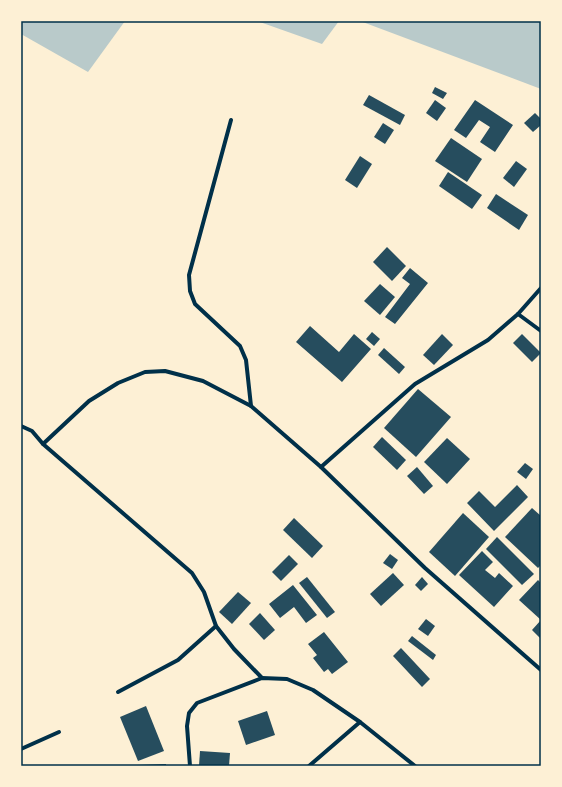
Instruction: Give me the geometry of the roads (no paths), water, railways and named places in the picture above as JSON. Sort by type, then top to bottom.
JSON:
[{"type":"street","points":[[231,120],[189,275],[190,291],[195,304],[240,346],[246,360],[251,406]]},
{"type":"street","points":[[321,467],[415,384],[488,340],[518,314],[541,288]]},
{"type":"street","points":[[518,314],[541,331]]},
{"type":"street","points":[[44,444],[89,401],[118,383],[145,372],[165,371],[202,380],[251,406],[321,467],[425,568],[541,670]]},
{"type":"street","points":[[21,426],[32,432],[192,573],[204,592],[216,626],[234,649],[262,678]]},
{"type":"street","points":[[118,692],[178,660],[216,626]]},
{"type":"street","points":[[190,766],[186,726],[189,713],[197,703],[262,678],[287,679],[313,690],[360,722],[415,766]]},
{"type":"street","points":[[309,766],[360,722]]},
{"type":"street","points":[[21,749],[59,732]]}]
